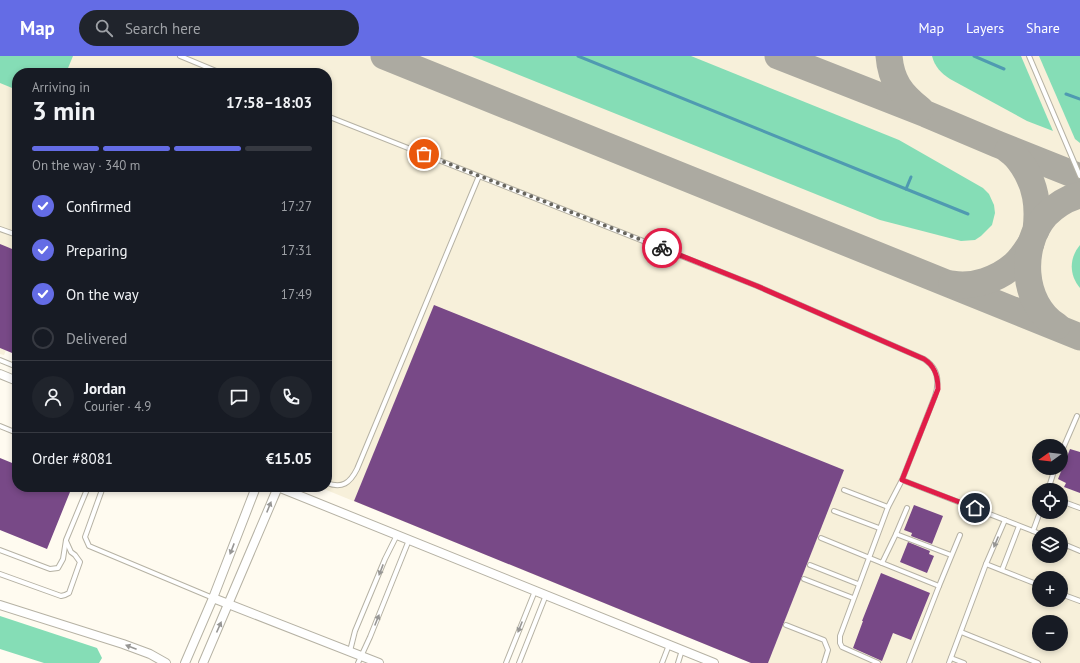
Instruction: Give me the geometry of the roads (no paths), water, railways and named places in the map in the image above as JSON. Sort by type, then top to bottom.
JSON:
[{"type":"street","points":[[0,374],[12,379]]},
{"type":"street","points":[[185,663],[213,598],[254,492]]},
{"type":"street","points":[[203,663],[276,492]]},
{"type":"street","points":[[290,492],[714,663]]},
{"type":"street","points":[[213,598],[350,651],[359,659],[380,663]]},
{"type":"street","points":[[0,605],[123,644],[150,654],[166,663]]},
{"type":"lane","points":[[180,56],[208,68]]},
{"type":"lane","points":[[1029,56],[1080,176]]},
{"type":"lane","points":[[332,118],[757,286],[924,359],[932,364],[938,380],[938,389],[902,480],[879,528],[840,636],[840,643],[842,647],[878,663]]},
{"type":"lane","points":[[332,484],[337,486],[350,481],[357,469],[479,176]]},
{"type":"lane","points":[[0,229],[12,233]]},
{"type":"lane","points":[[0,360],[12,365]]},
{"type":"lane","points":[[1067,439],[1077,416]]},
{"type":"lane","points":[[0,426],[12,431]]},
{"type":"lane","points":[[902,480],[1032,531]]},
{"type":"lane","points":[[844,490],[888,507]]},
{"type":"lane","points":[[0,550],[50,569],[58,568],[63,559],[66,540],[86,492]]},
{"type":"lane","points":[[101,492],[85,537],[89,546],[213,598]]},
{"type":"lane","points":[[1068,504],[1080,508]]},
{"type":"lane","points":[[882,563],[907,508]]},
{"type":"lane","points":[[834,511],[879,528]]},
{"type":"lane","points":[[949,663],[986,564],[1005,520]]},
{"type":"lane","points":[[1002,570],[1019,526]]},
{"type":"lane","points":[[896,534],[951,555]]},
{"type":"lane","points":[[350,651],[355,631],[385,559],[397,535]]},
{"type":"lane","points":[[909,663],[960,535]]},
{"type":"lane","points":[[821,538],[939,586]]},
{"type":"lane","points":[[0,574],[61,596],[65,595],[70,592],[80,562],[71,552],[66,540]]},
{"type":"lane","points":[[359,659],[370,636],[409,540]]},
{"type":"lane","points":[[1068,546],[1080,551]]},
{"type":"lane","points":[[986,564],[1032,582]]},
{"type":"lane","points":[[810,565],[858,584]]},
{"type":"lane","points":[[804,579],[853,598]]},
{"type":"lane","points":[[506,663],[535,591]]},
{"type":"lane","points":[[519,663],[546,595]]},
{"type":"lane","points":[[1068,597],[1080,602]]},
{"type":"lane","points":[[786,625],[824,640],[828,650],[824,663]]},
{"type":"lane","points":[[961,632],[1038,663]]},
{"type":"lane","points":[[662,663],[669,645]]},
{"type":"lane","points":[[678,663],[682,650]]},
{"type":"lane","points":[[951,658],[964,663]]},
{"type":"waterway","points":[[578,56],[906,189]]},
{"type":"waterway","points":[[974,56],[1004,69]]},
{"type":"waterway","points":[[1066,94],[1080,99]]},
{"type":"waterway","points":[[911,177],[906,189],[968,214]]}]
